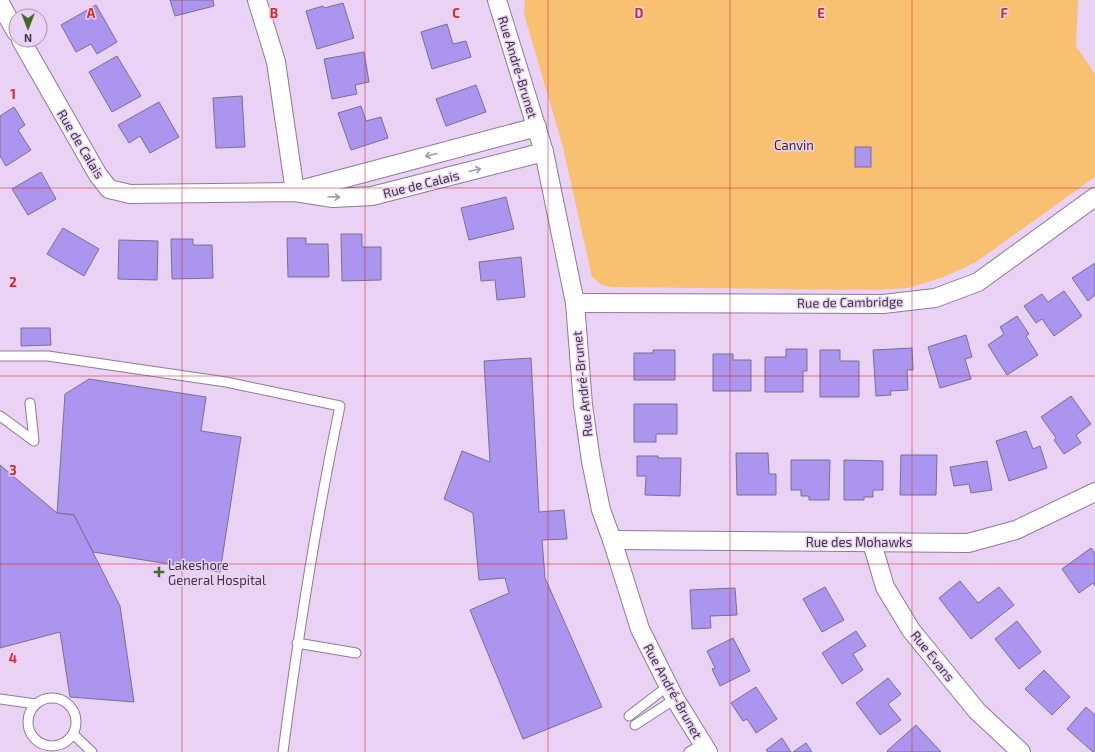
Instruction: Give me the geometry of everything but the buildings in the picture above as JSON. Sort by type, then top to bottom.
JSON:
[{"type":"street","points":[[257,0],[276,62],[295,192]]},
{"type":"street","name":"Rue André-Brunet","points":[[497,0],[544,152],[575,303],[583,405],[591,462],[601,510],[640,629],[699,749]]},
{"type":"street","points":[[0,4],[8,18]]},
{"type":"street","name":"Rue de Calais","points":[[26,48],[98,175],[109,189],[130,194],[295,192],[333,198],[372,196],[544,152]]},
{"type":"street","name":"Rue de Calais","points":[[295,192],[536,127]]},
{"type":"street","name":"Rue de Cambridge","points":[[575,303],[883,304],[935,298],[978,282],[1095,197]]},
{"type":"street","name":"Rue des Mohawks","points":[[612,540],[968,543],[1016,530],[1095,492]]},
{"type":"street","name":"Rue Evans","points":[[872,543],[885,587],[911,630],[977,711],[1021,752]]},
{"type":"lane","points":[[0,356],[48,356],[226,382],[340,406],[326,472],[297,644],[283,752]]},
{"type":"lane","points":[[0,416],[34,441],[30,403]]},
{"type":"lane","points":[[297,644],[356,653]]},
{"type":"lane","points":[[629,716],[671,693]]},
{"type":"lane","points":[[635,725],[671,693]]},
{"type":"lane","points":[[53,698],[61,700],[70,706],[76,722],[73,734],[68,740],[61,745],[51,746],[43,745],[34,739],[29,732],[28,720],[30,712],[36,704],[53,698]]},
{"type":"lane","points":[[0,699],[36,704]]},
{"type":"lane","points":[[73,734],[92,752]]},
{"type":"green space","name":"Canvin","points":[[525,0],[1078,0],[1076,46],[1095,74],[1095,177],[976,262],[944,277],[908,288],[874,290],[612,287],[602,285],[592,277],[563,147],[524,14]]},
{"type":"place","name":"Lakeshore General Hospital","points":[[159,572]]}]
